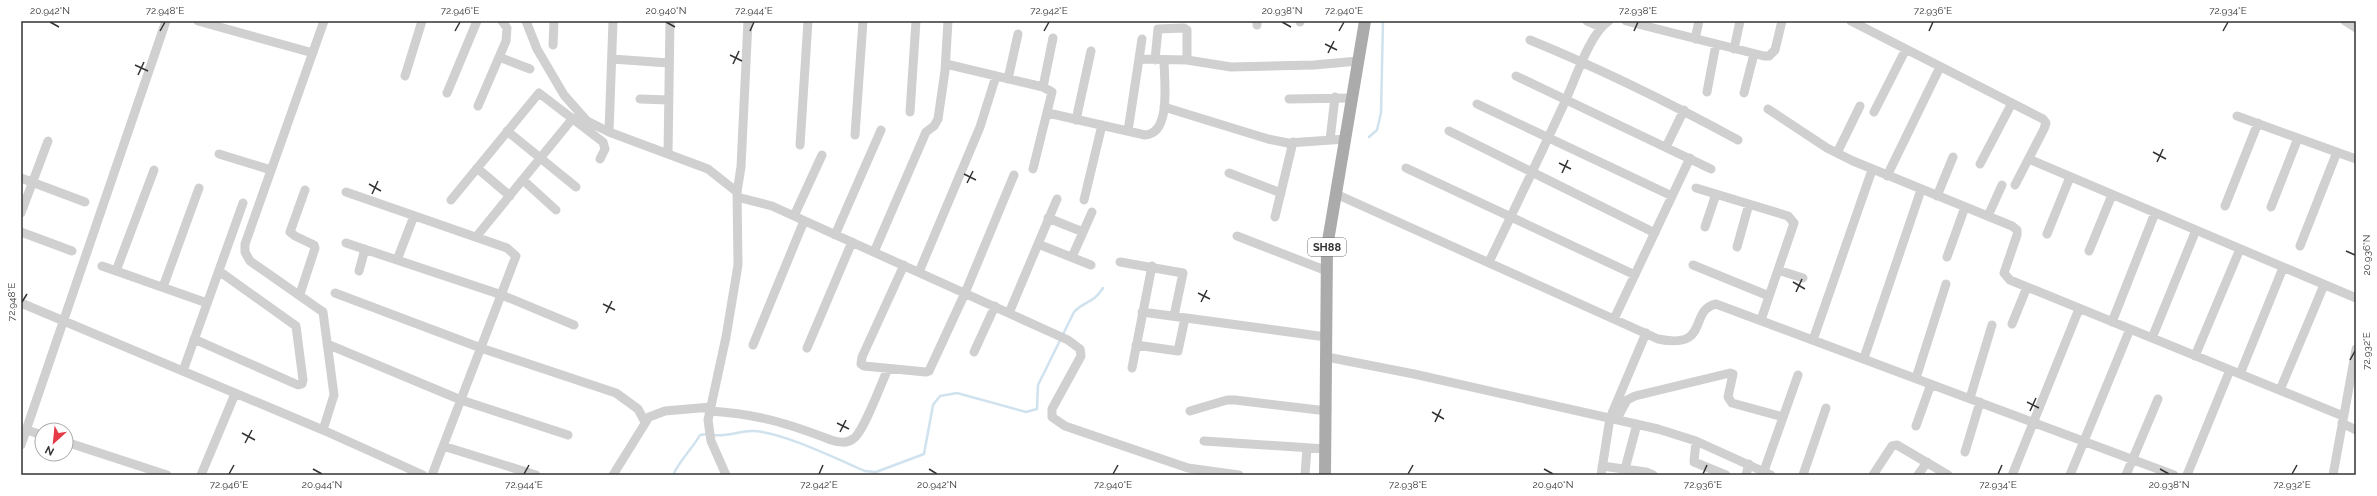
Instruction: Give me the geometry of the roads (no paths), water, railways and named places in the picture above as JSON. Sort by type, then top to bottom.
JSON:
[{"type":"main road","name":"SH88","points":[[1325,475],[1327,411],[1327,247],[1365,21]]},
{"type":"street","points":[[21,445],[24,432],[166,21]]},
{"type":"street","points":[[198,21],[313,54]]},
{"type":"street","points":[[323,430],[334,395],[323,312],[300,294],[250,260],[245,252],[245,244],[324,21]]},
{"type":"street","points":[[405,76],[422,21]]},
{"type":"street","points":[[447,93],[477,21]]},
{"type":"street","points":[[478,106],[508,35],[507,28],[502,21]]},
{"type":"street","points":[[526,21],[537,49],[564,95],[587,121],[609,132],[708,169],[737,194],[772,206],[995,306],[1068,340],[1080,349],[1081,356],[1052,409],[1052,417],[1056,422],[1188,468],[1239,475]]},
{"type":"street","points":[[553,45],[554,21]]},
{"type":"street","points":[[609,132],[613,21]]},
{"type":"street","points":[[668,153],[670,21]]},
{"type":"street","points":[[726,475],[711,441],[710,413],[726,337],[738,265],[737,194],[741,167],[748,21]]},
{"type":"street","points":[[800,145],[808,21]]},
{"type":"street","points":[[855,135],[863,21]]},
{"type":"street","points":[[910,112],[916,21]]},
{"type":"street","points":[[874,252],[926,132],[934,126],[938,119],[946,64],[948,21]]},
{"type":"street","points":[[1587,21],[1601,27]]},
{"type":"street","points":[[1489,262],[1567,98],[1582,61],[1601,27],[1609,21]]},
{"type":"street","points":[[1626,21],[1660,25],[1695,39],[1764,56],[1772,54],[1782,21]]},
{"type":"street","points":[[1695,39],[1699,21]]},
{"type":"street","points":[[1734,49],[1740,21]]},
{"type":"street","points":[[1851,21],[2043,119],[2046,124],[2015,185]]},
{"type":"street","points":[[2345,21],[2356,28]]},
{"type":"street","points":[[1048,113],[1145,135],[1157,132],[1164,107],[1159,60],[1158,29],[1184,28],[1187,30],[1187,60]]},
{"type":"street","points":[[1008,79],[1018,34]]},
{"type":"street","points":[[1043,87],[1053,38]]},
{"type":"street","points":[[1128,131],[1142,38]]},
{"type":"street","points":[[1530,40],[1582,61],[1684,110],[1738,140]]},
{"type":"street","points":[[1707,92],[1716,44]]},
{"type":"street","points":[[1874,112],[1906,49]]},
{"type":"street","points":[[1076,120],[1091,51]]},
{"type":"street","points":[[1744,94],[1754,54]]},
{"type":"street","points":[[499,57],[530,69]]},
{"type":"street","points":[[1139,59],[1187,60],[1231,67],[1314,65],[1358,61]]},
{"type":"street","points":[[612,60],[670,63]]},
{"type":"street","points":[[946,64],[1043,87],[1052,92],[1033,169]]},
{"type":"street","points":[[1887,176],[1940,66]]},
{"type":"street","points":[[918,272],[980,127],[996,76]]},
{"type":"street","points":[[1516,76],[1567,98],[1711,169]]},
{"type":"street","points":[[451,200],[539,93],[603,142],[605,149],[600,159]]},
{"type":"street","points":[[1289,99],[1335,97],[1352,98]]},
{"type":"street","points":[[1330,140],[1335,97]]},
{"type":"street","points":[[640,99],[669,100]]},
{"type":"street","points":[[1980,164],[2012,103]]},
{"type":"street","points":[[1477,104],[1549,136],[1672,196]]},
{"type":"street","points":[[1837,154],[1860,106]]},
{"type":"street","points":[[1164,107],[1268,139],[1293,142],[1346,139]]},
{"type":"street","points":[[1768,109],[1837,154],[1872,170],[2012,226],[2017,230],[2017,235],[2004,273],[2010,280],[2280,390],[2343,420],[2356,430]]},
{"type":"street","points":[[1666,147],[1684,110]]},
{"type":"street","points":[[2237,116],[2356,159]]},
{"type":"street","points":[[476,238],[573,118]]},
{"type":"street","points":[[2225,206],[2258,123]]},
{"type":"street","points":[[1084,200],[1102,125]]},
{"type":"street","points":[[835,234],[881,130]]},
{"type":"street","points":[[507,131],[576,187]]},
{"type":"street","points":[[1448,132],[1654,233]]},
{"type":"street","points":[[2271,206],[2298,138]]},
{"type":"street","points":[[21,213],[48,141]]},
{"type":"street","points":[[1275,217],[1293,142]]},
{"type":"street","points":[[2300,246],[2337,152]]},
{"type":"street","points":[[219,154],[271,170]]},
{"type":"street","points":[[794,216],[822,155]]},
{"type":"street","points":[[1937,196],[1953,157]]},
{"type":"street","points":[[1614,319],[1690,158]]},
{"type":"street","points":[[2029,159],[2356,298]]},
{"type":"street","points":[[477,168],[510,196]]},
{"type":"street","points":[[1406,168],[1510,218],[1635,275]]},
{"type":"street","points":[[116,271],[154,170]]},
{"type":"street","points":[[1814,340],[1872,170]]},
{"type":"street","points":[[1229,172],[1281,193]]},
{"type":"street","points":[[904,266],[861,362],[864,366],[921,372],[929,371],[965,293],[1014,175]]},
{"type":"street","points":[[2047,234],[2070,177]]},
{"type":"street","points":[[21,178],[85,202]]},
{"type":"street","points":[[523,180],[556,210]]},
{"type":"street","points":[[1988,216],[2002,185]]},
{"type":"street","points":[[163,287],[199,188]]},
{"type":"street","points":[[1696,188],[1788,216],[1794,223],[1761,320]]},
{"type":"street","points":[[300,294],[315,248],[314,245],[290,232],[305,190]]},
{"type":"street","points":[[1864,358],[1921,190]]},
{"type":"street","points":[[346,192],[507,248],[516,256],[432,475]]},
{"type":"street","points":[[1336,194],[1614,319],[1670,342],[1679,342],[1688,339],[1694,332],[1706,310],[1710,305],[1716,304],[2174,475]]},
{"type":"street","points":[[1705,227],[1716,194]]},
{"type":"street","points":[[2089,250],[2112,195]]},
{"type":"street","points":[[1009,313],[1056,199]]},
{"type":"street","points":[[183,371],[244,203]]},
{"type":"street","points":[[1737,247],[1749,204]]},
{"type":"street","points":[[1947,257],[1965,207]]},
{"type":"street","points":[[1072,257],[1092,212]]},
{"type":"street","points":[[2112,322],[2155,213]]},
{"type":"street","points":[[397,260],[414,216]]},
{"type":"street","points":[[1048,218],[1083,232]]},
{"type":"street","points":[[753,345],[804,221]]},
{"type":"street","points":[[2152,338],[2196,230]]},
{"type":"street","points":[[21,232],[72,251]]},
{"type":"street","points":[[1238,236],[1327,271]]},
{"type":"street","points":[[807,348],[852,242]]},
{"type":"street","points":[[346,243],[502,295],[574,325]]},
{"type":"street","points":[[1038,244],[1091,265]]},
{"type":"street","points":[[359,271],[364,249]]},
{"type":"street","points":[[2196,356],[2240,249]]},
{"type":"street","points":[[1120,262],[1152,266],[1183,273],[1174,316]]},
{"type":"street","points":[[1693,265],[1769,296]]},
{"type":"street","points":[[102,266],[207,303]]},
{"type":"street","points":[[1132,368],[1152,266]]},
{"type":"street","points":[[2240,374],[2283,268]]},
{"type":"street","points":[[1778,270],[1803,278]]},
{"type":"street","points":[[194,339],[298,385],[302,384],[303,380],[296,326],[219,271]]},
{"type":"street","points":[[1916,378],[1946,284]]},
{"type":"street","points":[[2280,390],[2324,285]]},
{"type":"street","points":[[2012,324],[2027,287]]},
{"type":"street","points":[[335,293],[481,348],[616,393],[638,409],[644,422]]},
{"type":"street","points":[[21,303],[63,319],[235,394],[323,430],[423,475]]},
{"type":"street","points":[[974,352],[995,306]]},
{"type":"street","points":[[2013,474],[2079,309]]},
{"type":"street","points":[[1142,312],[1326,337]]},
{"type":"street","points":[[1136,345],[1178,351],[1185,318]]},
{"type":"street","points":[[1970,398],[1992,325]]},
{"type":"street","points":[[2070,475],[2130,329]]},
{"type":"street","points":[[1646,333],[1614,419],[1602,470],[1625,469],[1646,472],[1653,475]]},
{"type":"street","points":[[327,344],[461,400],[568,435]]},
{"type":"street","points":[[2332,475],[2356,349]]},
{"type":"street","points":[[1327,356],[1637,424],[1696,441],[1768,473],[1783,417],[1798,374]]},
{"type":"street","points":[[613,475],[644,422],[654,414],[665,411],[746,414],[769,418],[839,443],[848,442],[860,432],[888,369]]},
{"type":"street","points":[[2187,475],[2230,370]]},
{"type":"street","points":[[1614,419],[1627,400],[1635,396],[1730,373],[1733,374],[1728,397],[1732,403],[1783,417]]},
{"type":"street","points":[[1916,426],[1931,384]]},
{"type":"street","points":[[202,475],[235,394]]},
{"type":"street","points":[[2126,475],[2158,399]]},
{"type":"street","points":[[1190,411],[1227,400],[1235,400],[1327,411]]},
{"type":"street","points":[[1965,452],[1980,402]]},
{"type":"street","points":[[1803,475],[1826,408]]},
{"type":"street","points":[[1625,469],[1637,424]]},
{"type":"street","points":[[24,432],[34,434]]},
{"type":"street","points":[[1204,441],[1326,449]]},
{"type":"street","points":[[1696,441],[1694,462],[1726,475]]},
{"type":"street","points":[[74,445],[167,475]]},
{"type":"street","points":[[1873,475],[1892,446],[1897,445],[1948,475]]},
{"type":"street","points":[[443,446],[536,475]]},
{"type":"street","points":[[1305,475],[1307,448]]},
{"type":"street","points":[[1918,475],[1927,462]]},
{"type":"street","points":[[1746,475],[1749,464]]},
{"type":"waterway","points":[[1369,137],[1377,130],[1381,113],[1383,21]]},
{"type":"waterway","points":[[713,435],[747,431],[764,432],[793,440],[865,471],[876,472],[924,454],[933,405],[940,396],[957,393],[1026,412],[1037,409],[1038,385],[1074,312],[1092,300],[1103,288]]},
{"type":"waterway","points":[[673,475],[700,435],[708,434]]}]
